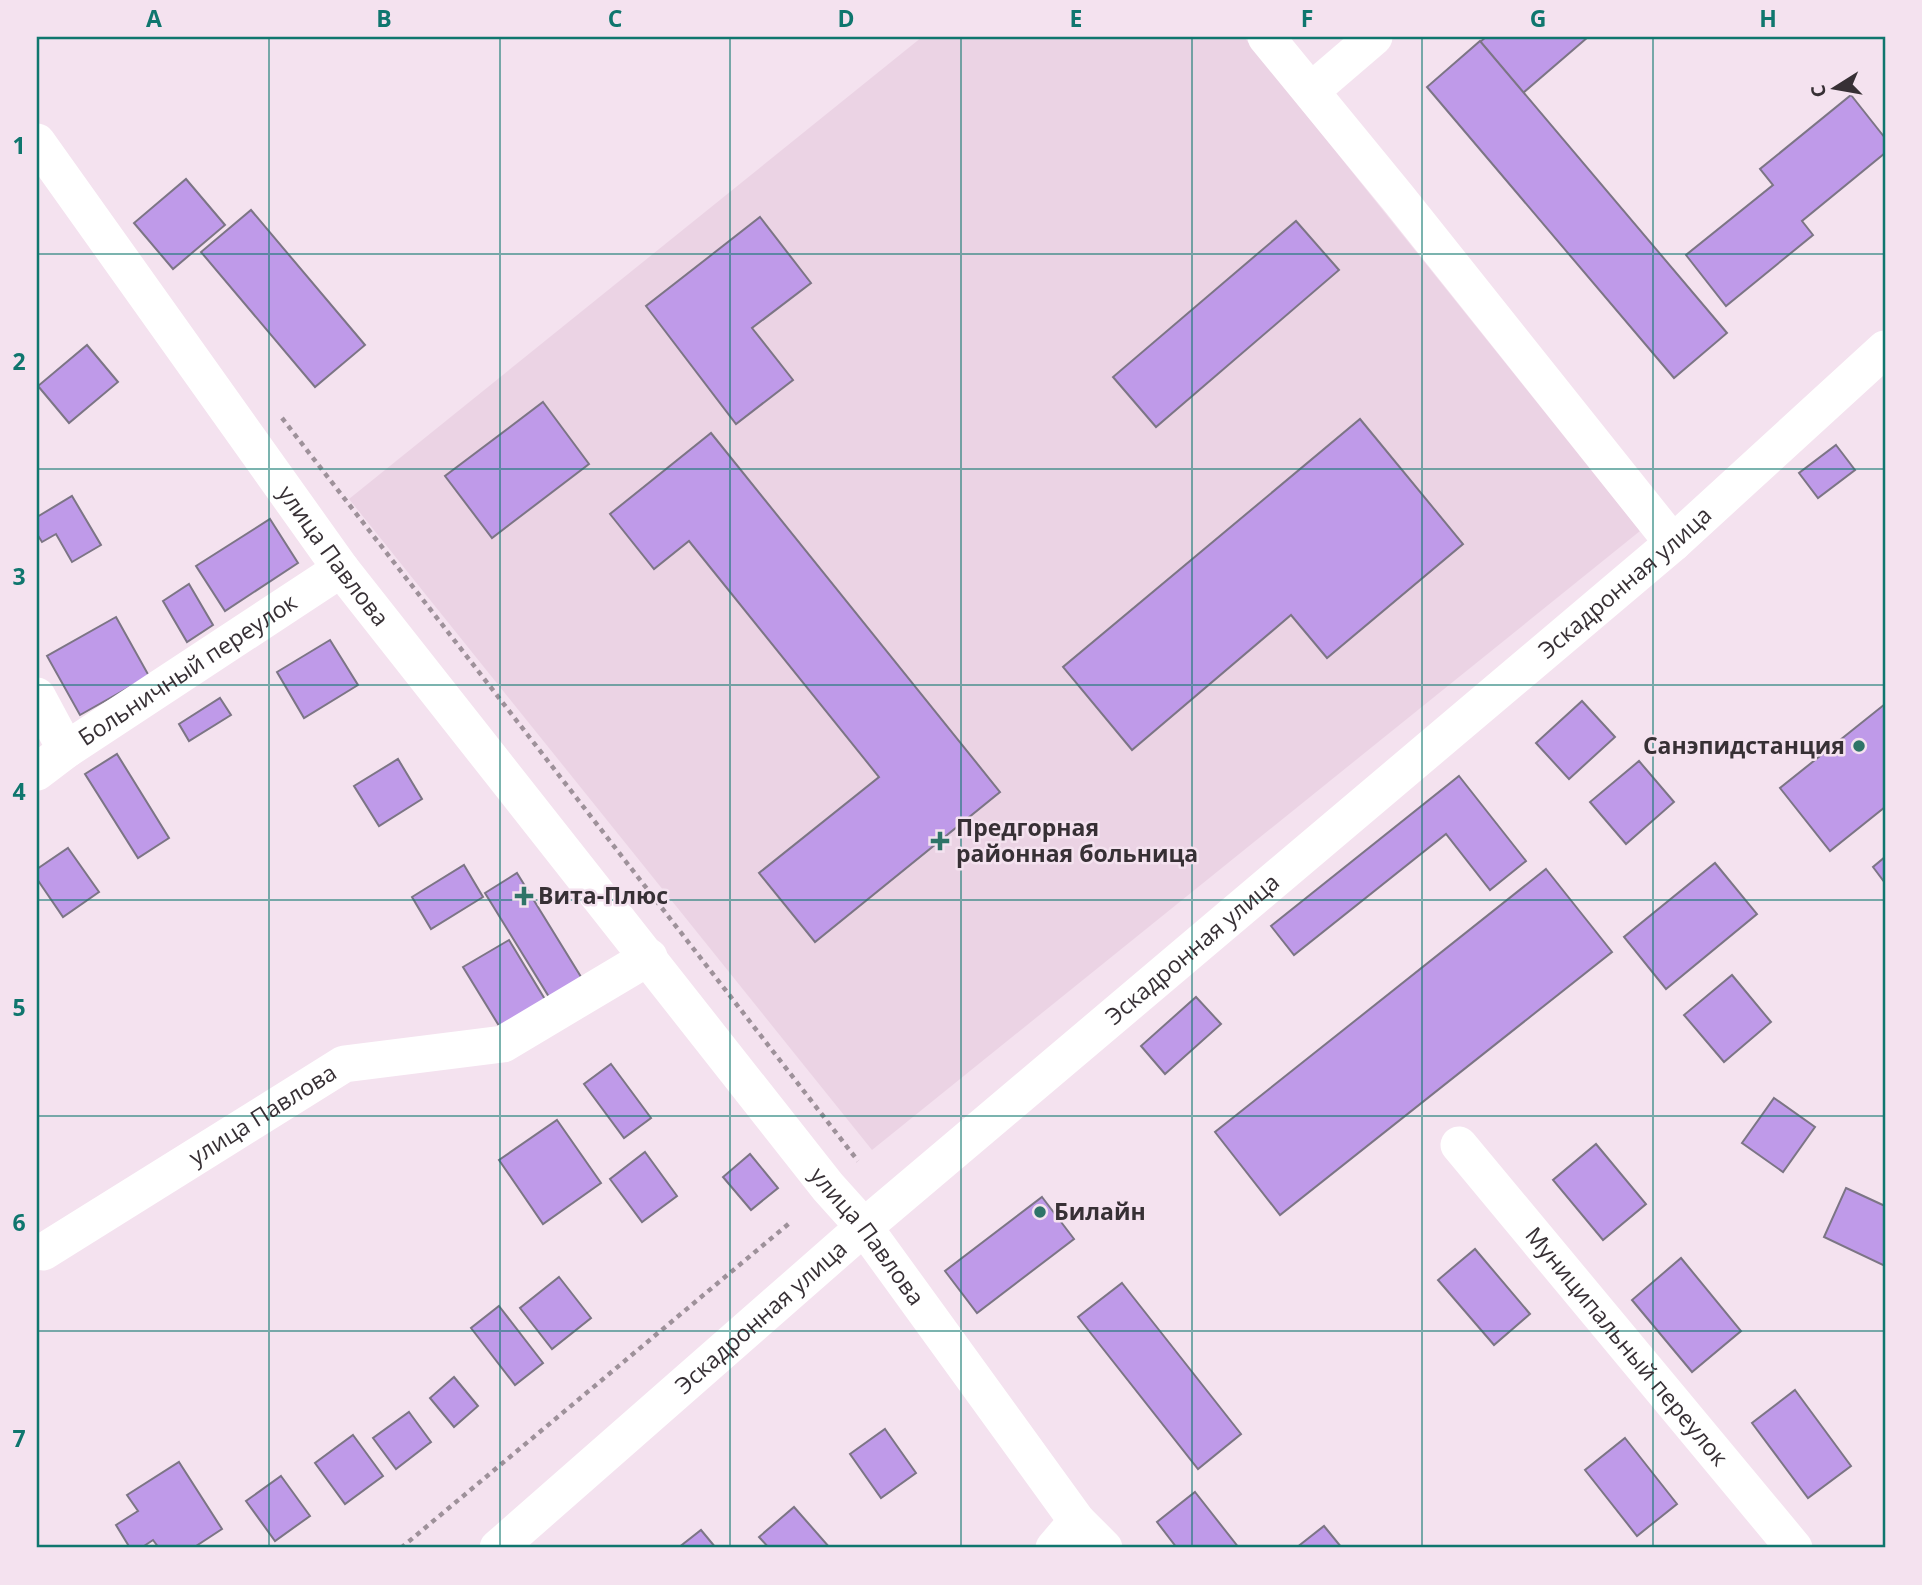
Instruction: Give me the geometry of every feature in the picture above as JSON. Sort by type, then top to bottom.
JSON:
[{"type":"street","points":[[1266,37],[1673,543]]},
{"type":"street","points":[[1311,91],[1374,37]]},
{"type":"street","name":"улица Павлова","points":[[37,142],[341,569],[828,1187],[864,1227],[1077,1521],[1104,1548]]},
{"type":"street","name":"Эскадронная улица","points":[[498,1548],[864,1227],[1673,543],[1885,349]]},
{"type":"street","name":"Больничный переулок","points":[[37,772],[66,750],[341,569]]},
{"type":"street","points":[[37,696],[66,750]]},
{"type":"street","name":"улица Павлова","points":[[43,1252],[345,1064],[503,1044],[649,957]]},
{"type":"street","name":"Муниципальный переулок","points":[[1459,1144],[1794,1548]]},
{"type":"street","points":[[1054,1548],[1077,1521]]},
{"type":"path","points":[[276,412],[858,1161]]},
{"type":"path","points":[[401,1548],[792,1221]]},
{"type":"shaded area","name":"Предгорная районная больница","points":[[922,37],[1244,37],[1640,531],[872,1150],[349,499]]},
{"type":"building","points":[[1486,37],[1588,37],[1523,93],[1480,42]]},
{"type":"building","points":[[1480,41],[1727,333],[1674,378],[1427,87]]},
{"type":"building","points":[[1851,95],[1885,138],[1885,153],[1802,221],[1813,235],[1726,306],[1686,255],[1773,185],[1760,169]]},
{"type":"building","points":[[186,179],[225,225],[173,269],[134,223]]},
{"type":"building","points":[[251,210],[365,345],[315,387],[201,252]]},
{"type":"building","points":[[760,217],[811,283],[752,328],[793,380],[736,424],[646,306]]},
{"type":"building","points":[[1296,221],[1339,270],[1156,427],[1113,377]]},
{"type":"building","points":[[87,345],[118,382],[69,423],[38,386]]},
{"type":"building","points":[[543,402],[589,464],[492,538],[445,476]]},
{"type":"building","points":[[1360,419],[1463,544],[1327,658],[1291,615],[1132,750],[1063,667]]},
{"type":"building","points":[[711,433],[1000,792],[815,942],[759,873],[879,777],[689,541],[654,569],[610,514]]},
{"type":"building","points":[[1836,445],[1855,470],[1818,498],[1799,473]]},
{"type":"building","points":[[72,496],[101,545],[72,562],[56,534],[42,542],[37,534],[37,517]]},
{"type":"building","points":[[270,519],[298,563],[225,611],[196,566]]},
{"type":"building","points":[[189,584],[213,625],[187,642],[163,601]]},
{"type":"building","points":[[116,617],[149,676],[80,715],[47,656]]},
{"type":"building","points":[[330,640],[358,685],[304,718],[277,672]]},
{"type":"building","points":[[220,698],[231,715],[189,741],[179,724]]},
{"type":"building","points":[[1582,701],[1615,737],[1569,779],[1536,743]]},
{"type":"building","name":"Санэпидстанция","points":[[1885,704],[1885,807],[1830,851],[1780,788]]},
{"type":"building","points":[[117,754],[169,838],[138,858],[85,774]]},
{"type":"building","points":[[398,759],[422,799],[379,826],[354,786]]},
{"type":"building","points":[[1639,761],[1674,802],[1626,844],[1590,802]]},
{"type":"building","points":[[1459,776],[1526,861],[1490,890],[1446,834],[1294,955],[1271,926]]},
{"type":"building","points":[[68,848],[99,892],[63,917],[37,879],[37,869]]},
{"type":"building","points":[[1885,857],[1885,883],[1873,867]]},
{"type":"building","points":[[1715,863],[1757,914],[1666,989],[1624,937]]},
{"type":"building","points":[[464,865],[483,897],[431,929],[412,897]]},
{"type":"building","points":[[1546,869],[1612,952],[1280,1215],[1215,1132]]},
{"type":"building","points":[[517,873],[586,985],[554,1005],[485,893]]},
{"type":"building","points":[[509,940],[546,1001],[501,1029],[463,967]]},
{"type":"building","points":[[1732,975],[1771,1022],[1724,1062],[1684,1015]]},
{"type":"building","points":[[1196,997],[1221,1024],[1165,1074],[1141,1046]]},
{"type":"building","points":[[611,1064],[651,1118],[624,1138],[584,1084]]},
{"type":"building","points":[[1774,1098],[1815,1127],[1783,1172],[1742,1143]]},
{"type":"building","points":[[557,1120],[601,1183],[543,1224],[499,1160]]},
{"type":"building","points":[[1596,1144],[1646,1204],[1603,1240],[1553,1180]]},
{"type":"building","points":[[645,1152],[677,1196],[642,1222],[610,1179]]},
{"type":"building","points":[[750,1154],[778,1188],[751,1210],[723,1177]]},
{"type":"building","points":[[1846,1188],[1885,1206],[1885,1266],[1824,1237]]},
{"type":"building","points":[[1042,1197],[1074,1239],[977,1313],[945,1271]]},
{"type":"building","points":[[1475,1249],[1530,1314],[1494,1345],[1438,1280]]},
{"type":"building","points":[[1681,1258],[1741,1331],[1692,1372],[1632,1300]]},
{"type":"building","points":[[559,1277],[591,1318],[552,1349],[520,1308]]},
{"type":"building","points":[[1122,1283],[1241,1434],[1198,1469],[1078,1317]]},
{"type":"building","points":[[499,1306],[543,1363],[515,1385],[471,1328]]},
{"type":"building","points":[[454,1377],[478,1406],[454,1427],[430,1398]]},
{"type":"building","points":[[1795,1390],[1851,1466],[1808,1498],[1752,1423]]},
{"type":"building","points":[[409,1412],[431,1442],[396,1469],[373,1438]]},
{"type":"building","points":[[885,1429],[916,1473],[881,1498],[850,1454]]},
{"type":"building","points":[[353,1435],[383,1476],[345,1504],[315,1463]]},
{"type":"building","points":[[1625,1438],[1677,1504],[1637,1536],[1585,1470]]},
{"type":"building","points":[[179,1462],[222,1529],[193,1548],[159,1548],[153,1540],[141,1548],[130,1548],[116,1525],[138,1511],[127,1495]]},
{"type":"building","points":[[281,1476],[310,1516],[275,1541],[246,1501]]},
{"type":"building","points":[[1195,1492],[1239,1548],[1177,1548],[1157,1522]]},
{"type":"building","points":[[794,1507],[830,1548],[769,1548],[759,1537]]},
{"type":"building","points":[[1324,1526],[1342,1548],[1296,1548]]},
{"type":"building","points":[[701,1530],[716,1548],[678,1548]]},
{"type":"place","name":"Санэпидстанция","points":[[1859,746]]},
{"type":"place","name":"Предгорная районная больница","points":[[940,841]]},
{"type":"place","name":"Вита-Плюс","points":[[524,896]]},
{"type":"place","name":"Билайн","points":[[1040,1212]]}]
